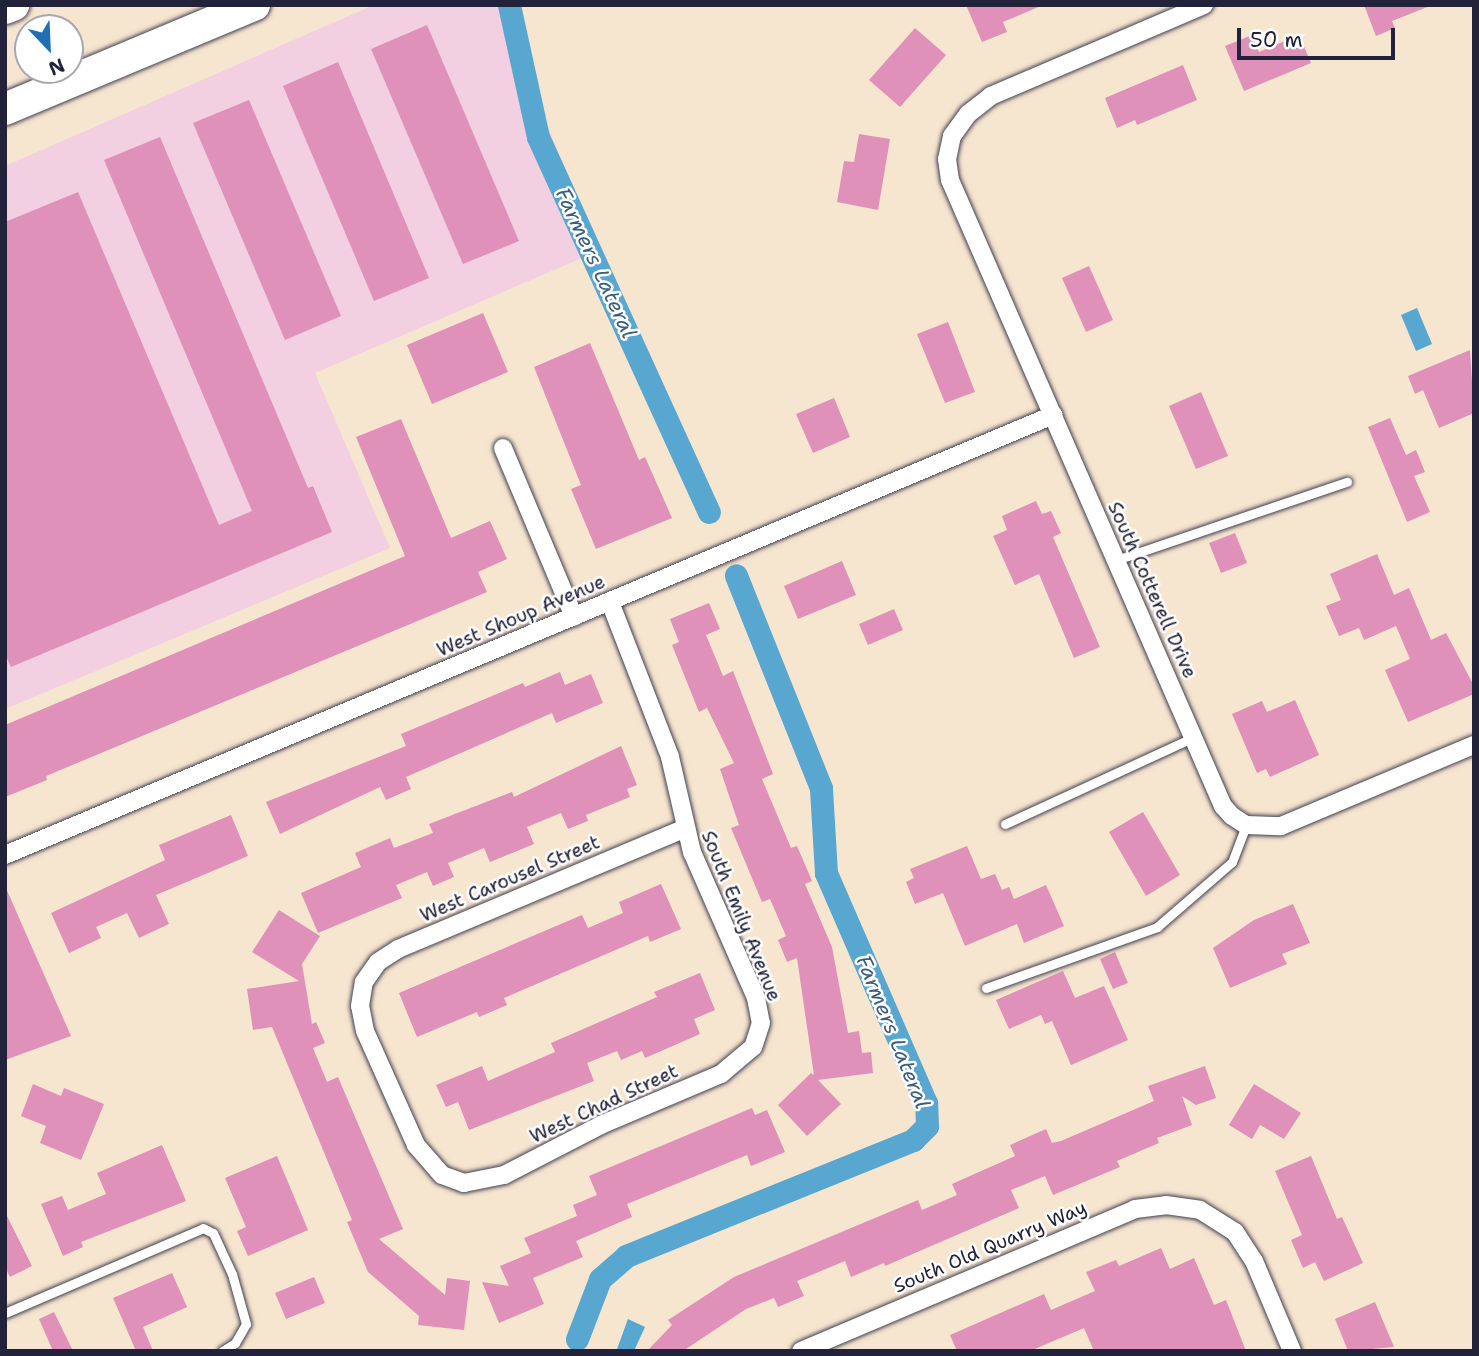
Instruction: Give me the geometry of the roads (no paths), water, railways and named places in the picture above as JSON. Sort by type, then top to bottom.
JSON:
[{"type":"highway","points":[[5,8],[13,5]]},
{"type":"highway","points":[[5,109],[254,5]]},
{"type":"street","name":"South Cotterell Drive","points":[[1204,5],[991,96],[968,114],[952,136],[947,159],[950,180],[1223,806],[1246,825]]},
{"type":"street","name":"West Shoup Avenue","points":[[5,855],[1053,415]]},
{"type":"street","points":[[503,448],[574,617]]},
{"type":"street","name":"South Emily Avenue","points":[[610,602],[670,757],[684,829],[756,998],[761,1023],[753,1047]]},
{"type":"street","points":[[1246,825],[1281,826],[1474,745]]},
{"type":"street","name":"West Carousel Street","points":[[464,1183],[442,1175],[416,1145],[365,1031],[360,1006],[364,982],[378,962],[398,948],[684,829]]},
{"type":"street","name":"West Chad Street","points":[[464,1183],[504,1175],[601,1125],[721,1074],[753,1047]]},
{"type":"street","name":"South Old Quarry Way","points":[[801,1351],[1135,1209],[1166,1205],[1200,1210],[1235,1232],[1254,1261],[1292,1351]]},
{"type":"lane","points":[[1116,560],[1347,482]]},
{"type":"lane","points":[[1005,824],[1194,737]]},
{"type":"lane","points":[[986,988],[1157,927],[1232,862],[1246,825]]},
{"type":"lane","points":[[5,1312],[203,1228],[213,1233],[232,1274],[246,1324],[235,1343],[222,1351]]},
{"type":"water","points":[[1417,308],[1432,344],[1416,351],[1401,315]]},
{"type":"water","points":[[628,1319],[645,1327],[634,1351],[620,1351],[617,1349]]},
{"type":"waterway","name":"Farmers Lateral","points":[[509,5],[538,137],[709,512]]},
{"type":"waterway","name":"Farmers Lateral","points":[[577,1339],[600,1279],[626,1256],[913,1140],[927,1126],[926,1103],[826,873],[821,788],[736,575]]}]
